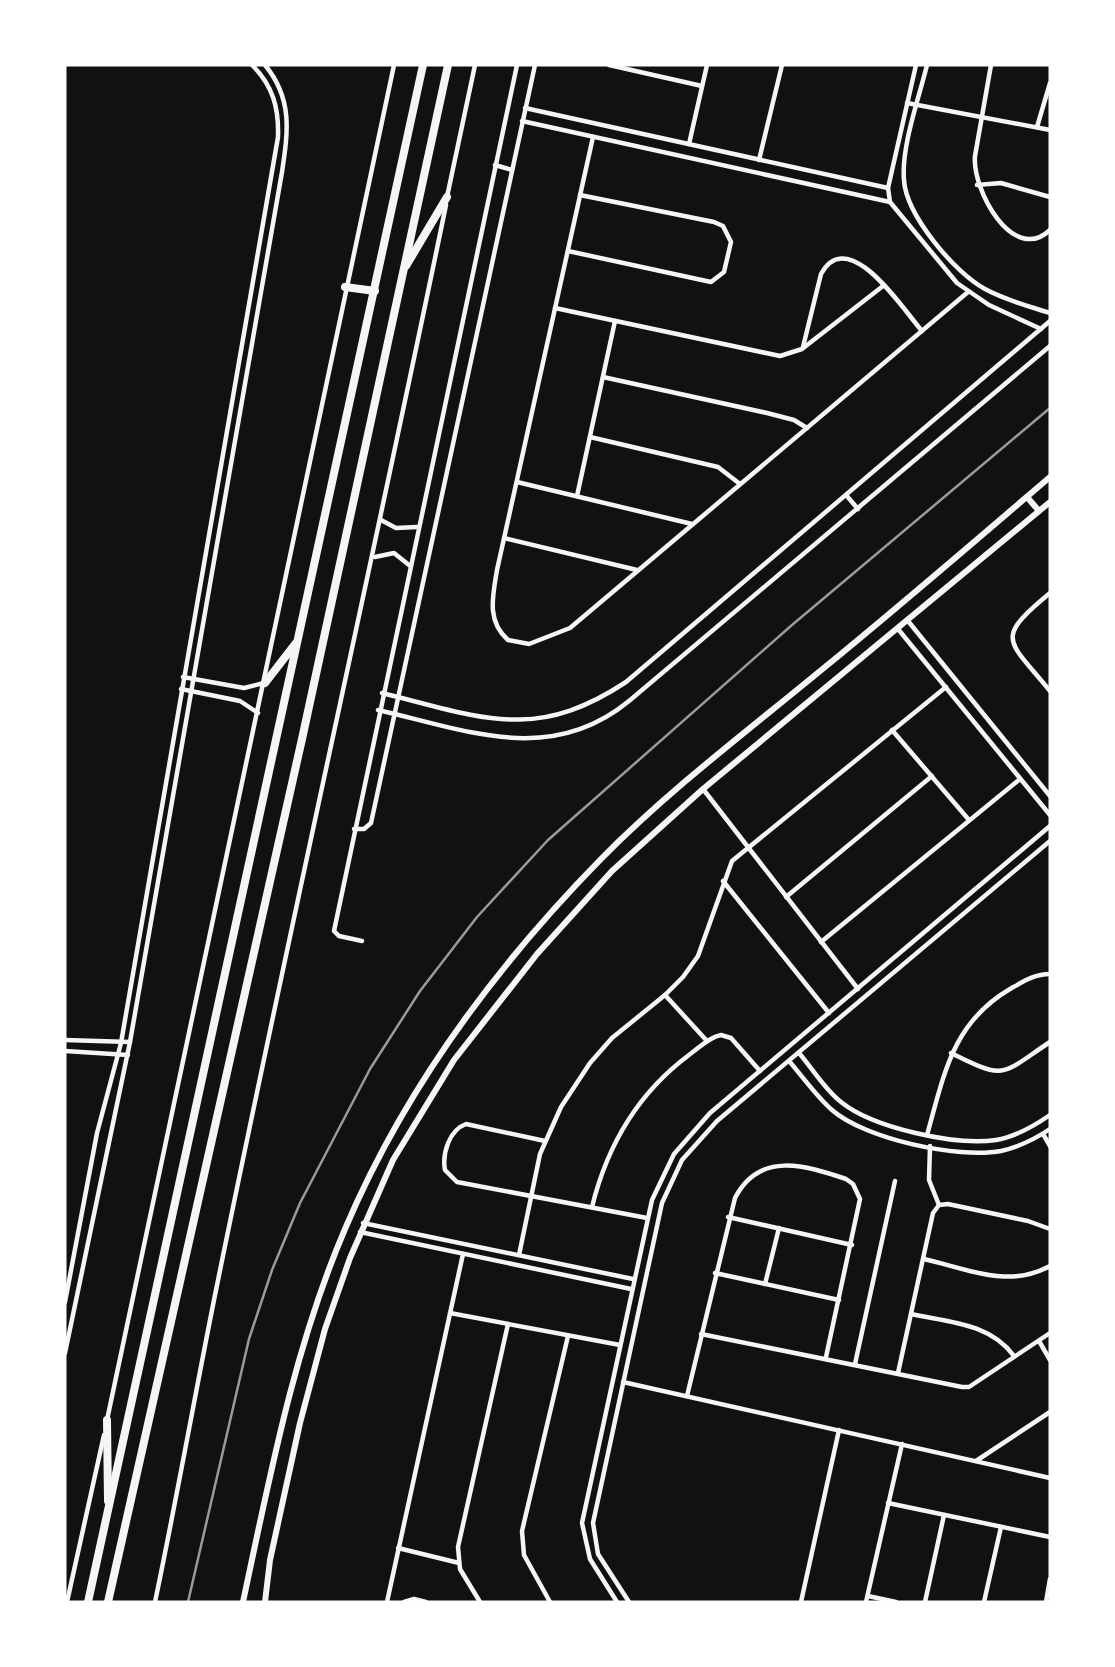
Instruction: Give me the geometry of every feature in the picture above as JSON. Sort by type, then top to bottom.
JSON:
[{"type":"highway","points":[[88,1602],[423,65]]},
{"type":"highway","points":[[108,1602],[302,739],[448,65]]},
{"type":"highway","points":[[402,271],[447,197]]},
{"type":"highway","points":[[345,287],[375,291]]},
{"type":"highway","points":[[265,683],[298,640]]},
{"type":"highway","points":[[107,1420],[108,1515]]},
{"type":"street","points":[[65,1302],[97,1133],[121,1043],[279,118],[272,93],[252,65]]},
{"type":"street","points":[[65,1353],[128,1055],[275,210],[288,117],[282,91],[265,65]]},
{"type":"street","points":[[67,1602],[265,683],[345,287],[394,65]]},
{"type":"street","points":[[155,1602],[191,1431],[214,1303],[374,557],[475,65]]},
{"type":"street","points":[[362,941],[341,937],[334,931],[517,65]]},
{"type":"street","points":[[354,829],[363,829],[371,823],[534,65]]},
{"type":"street","points":[[609,65],[702,86]]},
{"type":"street","points":[[689,145],[707,65]]},
{"type":"street","points":[[759,160],[782,65]]},
{"type":"street","points":[[916,65],[888,188],[890,202],[968,292],[1041,329]]},
{"type":"street","points":[[927,65],[903,179],[912,212],[963,273],[984,289],[1050,313]]},
{"type":"street","points":[[991,65],[974,168],[977,185],[987,204],[1017,237],[1033,240],[1050,230]]},
{"type":"street","points":[[1037,127],[1050,83]]},
{"type":"street","points":[[907,103],[1050,130]]},
{"type":"street","points":[[525,108],[888,188]]},
{"type":"street","points":[[279,118],[288,117]]},
{"type":"street","points":[[522,121],[890,202]]},
{"type":"street","points":[[593,137],[504,538],[492,608],[494,623],[508,640],[518,644],[540,642],[570,628],[968,292]]},
{"type":"street","points":[[495,165],[512,170]]},
{"type":"street","points":[[977,185],[1001,183],[1050,197]]},
{"type":"street","points":[[568,251],[711,282],[724,272],[731,242],[723,226],[714,222],[580,195]]},
{"type":"street","points":[[265,208],[275,210]]},
{"type":"street","points":[[928,249],[936,242]]},
{"type":"street","points":[[802,349],[826,265],[834,258],[854,258],[883,286],[922,331]]},
{"type":"street","points":[[555,308],[769,354],[792,354],[883,286]]},
{"type":"street","points":[[577,496],[615,321]]},
{"type":"street","points":[[382,694],[511,721],[548,718],[583,708],[626,682],[1050,321]]},
{"type":"street","points":[[379,710],[493,738],[516,740],[539,739],[584,727],[625,705],[1050,346]]},
{"type":"street","points":[[239,363],[249,365]]},
{"type":"street","points":[[603,377],[767,413],[807,428]]},
{"type":"street","points":[[590,437],[718,467],[740,484]]},
{"type":"street","points":[[243,1602],[289,1394],[306,1332],[345,1230],[380,1155],[424,1079],[488,988],[603,858],[646,818],[1050,477]]},
{"type":"street","points":[[517,482],[692,524]]},
{"type":"street","points":[[846,495],[858,509]]},
{"type":"street","points":[[1027,497],[1039,511]]},
{"type":"street","points":[[265,1602],[268,1570],[322,1342],[359,1232],[393,1160],[454,1060],[555,932],[612,870],[703,789],[1050,502]]},
{"type":"street","points":[[213,511],[223,512]]},
{"type":"street","points":[[381,520],[396,528],[418,527]]},
{"type":"street","points":[[504,538],[637,570]]},
{"type":"street","points":[[374,557],[394,553],[410,566]]},
{"type":"street","points":[[202,570],[213,572]]},
{"type":"street","points":[[1049,688],[1015,648],[1012,634],[1017,621],[1050,593]]},
{"type":"street","points":[[908,621],[1050,796]]},
{"type":"street","points":[[898,629],[1050,815]]},
{"type":"street","points":[[183,677],[244,688],[265,683]]},
{"type":"street","points":[[519,1255],[545,1141],[570,1091],[590,1063],[629,1022],[683,977],[698,956],[709,932],[723,881],[732,861],[747,846],[946,687]]},
{"type":"street","points":[[181,689],[243,702],[258,713]]},
{"type":"street","points":[[892,730],[969,820]]},
{"type":"street","points":[[171,754],[181,756]]},
{"type":"street","points":[[786,897],[932,776]]},
{"type":"street","points":[[821,942],[1020,779]]},
{"type":"street","points":[[703,789],[858,989]]},
{"type":"street","points":[[646,818],[657,830]]},
{"type":"street","points":[[624,1594],[616,1600],[590,1559],[582,1532],[633,1279],[647,1218],[661,1177],[689,1134],[1050,826]]},
{"type":"street","points":[[629,1602],[598,1555],[593,1532],[649,1255],[662,1203],[682,1160],[717,1121],[1050,841]]},
{"type":"street","points":[[723,881],[829,1013]]},
{"type":"street","points":[[927,1135],[951,1054],[974,1018],[989,1004],[1031,977],[1050,974]]},
{"type":"street","points":[[664,995],[707,1041]]},
{"type":"street","points":[[592,1207],[605,1164],[625,1124],[661,1079],[707,1041],[716,1036],[726,1036],[760,1071]]},
{"type":"street","points":[[65,1040],[130,1042]]},
{"type":"street","points":[[951,1054],[986,1071],[997,1073],[1050,1042]]},
{"type":"street","points":[[65,1051],[128,1055]]},
{"type":"street","points":[[799,1053],[846,1106],[885,1124],[927,1135],[996,1140],[1017,1134],[1050,1115]]},
{"type":"street","points":[[789,1061],[832,1110],[846,1120],[880,1135],[968,1152],[999,1151],[1050,1129]]},
{"type":"street","points":[[545,1141],[466,1124],[453,1133],[444,1158],[445,1170],[457,1182],[647,1218]]},
{"type":"street","points":[[1043,1134],[1050,1146]]},
{"type":"street","points":[[930,1146],[929,1180],[939,1205]]},
{"type":"street","points":[[687,1396],[728,1217],[741,1186],[750,1176],[775,1165],[794,1166],[838,1176],[853,1184],[860,1207],[826,1357]]},
{"type":"street","points":[[855,1364],[895,1181]]},
{"type":"street","points":[[898,1373],[933,1213],[939,1205],[948,1203],[1012,1217],[1050,1230]]},
{"type":"street","points":[[728,1217],[852,1245]]},
{"type":"street","points":[[363,1223],[633,1279]]},
{"type":"street","points":[[765,1284],[779,1228]]},
{"type":"street","points":[[359,1232],[631,1290]]},
{"type":"street","points":[[639,1253],[649,1255]]},
{"type":"street","points":[[387,1602],[463,1254]]},
{"type":"street","points":[[923,1259],[1009,1278],[1028,1276],[1050,1266]]},
{"type":"street","points":[[715,1273],[839,1300]]},
{"type":"street","points":[[450,1314],[620,1345]]},
{"type":"street","points":[[911,1314],[982,1330],[1000,1340],[1014,1356]]},
{"type":"street","points":[[480,1602],[458,1563],[458,1548],[508,1324]]},
{"type":"street","points":[[701,1334],[969,1387],[1050,1334]]},
{"type":"street","points":[[551,1602],[524,1555],[522,1531],[568,1336]]},
{"type":"street","points":[[1039,1341],[1050,1360]]},
{"type":"street","points":[[623,1382],[1050,1478]]},
{"type":"street","points":[[976,1461],[1050,1412]]},
{"type":"street","points":[[801,1602],[839,1430]]},
{"type":"street","points":[[896,1602],[867,1599],[902,1444]]},
{"type":"street","points":[[598,1446],[609,1448]]},
{"type":"street","points":[[888,1503],[1050,1537]]},
{"type":"street","points":[[925,1602],[944,1515]]},
{"type":"street","points":[[984,1602],[1001,1527]]},
{"type":"street","points":[[398,1548],[458,1563]]},
{"type":"street","points":[[251,1567],[268,1570]]},
{"type":"street","points":[[1046,1602],[1050,1578]]},
{"type":"street","points":[[404,1602],[414,1599],[426,1602]]},
{"type":"railway","points":[[188,1602],[249,1339],[272,1270],[300,1203],[370,1069],[420,991],[477,917],[548,840],[792,625],[1050,408]]}]
